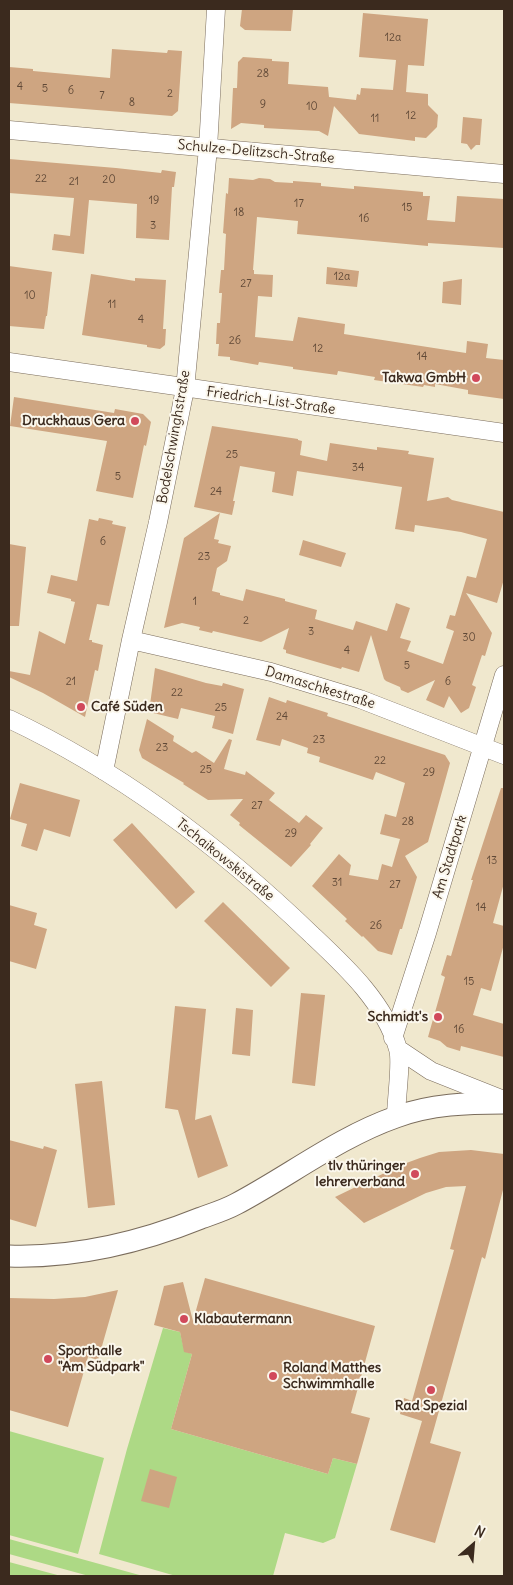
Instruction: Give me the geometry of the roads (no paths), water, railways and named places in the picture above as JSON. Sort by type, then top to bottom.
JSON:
[{"type":"street","name":"Bodelschwinghstraße","points":[[104,771],[186,389],[208,148],[216,9]]},
{"type":"street","name":"Schulze-Delitzsch-Straße","points":[[9,130],[504,174]]},
{"type":"street","name":"Friedrich-List-Straße","points":[[9,362],[186,389],[504,433]]},
{"type":"street","name":"Damaschkestraße","points":[[131,640],[271,672],[360,699],[504,755]]},
{"type":"street","name":"Am Stadtpark","points":[[396,1044],[504,675]]},
{"type":"street","name":"Tschaikowskistraße","points":[[9,718],[104,771],[181,823],[248,877],[344,966],[369,995],[386,1020],[396,1044],[396,1116]]},
{"type":"street","points":[[396,1044],[432,1071],[504,1101]]},
{"type":"street","points":[[9,1256],[65,1254],[106,1248],[138,1240],[234,1205],[344,1141],[396,1116],[436,1106],[504,1101]]},
{"type":"place","name":"Takwa GmbH","points":[[476,378]]},
{"type":"place","name":"Druckhaus Gera","points":[[135,421]]},
{"type":"place","name":"Café Süden","points":[[81,707]]},
{"type":"place","name":"Schmidt's","points":[[438,1017]]},
{"type":"place","name":"tlv thüringer lehrerverband","points":[[415,1174]]},
{"type":"place","name":"Klabautermann","points":[[184,1319]]},
{"type":"place","name":"Sporthalle \"Am Südpark\"","points":[[48,1359]]},
{"type":"place","name":"Roland Matthes Schwimmhalle","points":[[273,1376]]},
{"type":"place","name":"Rad Spezial","points":[[431,1390]]}]
